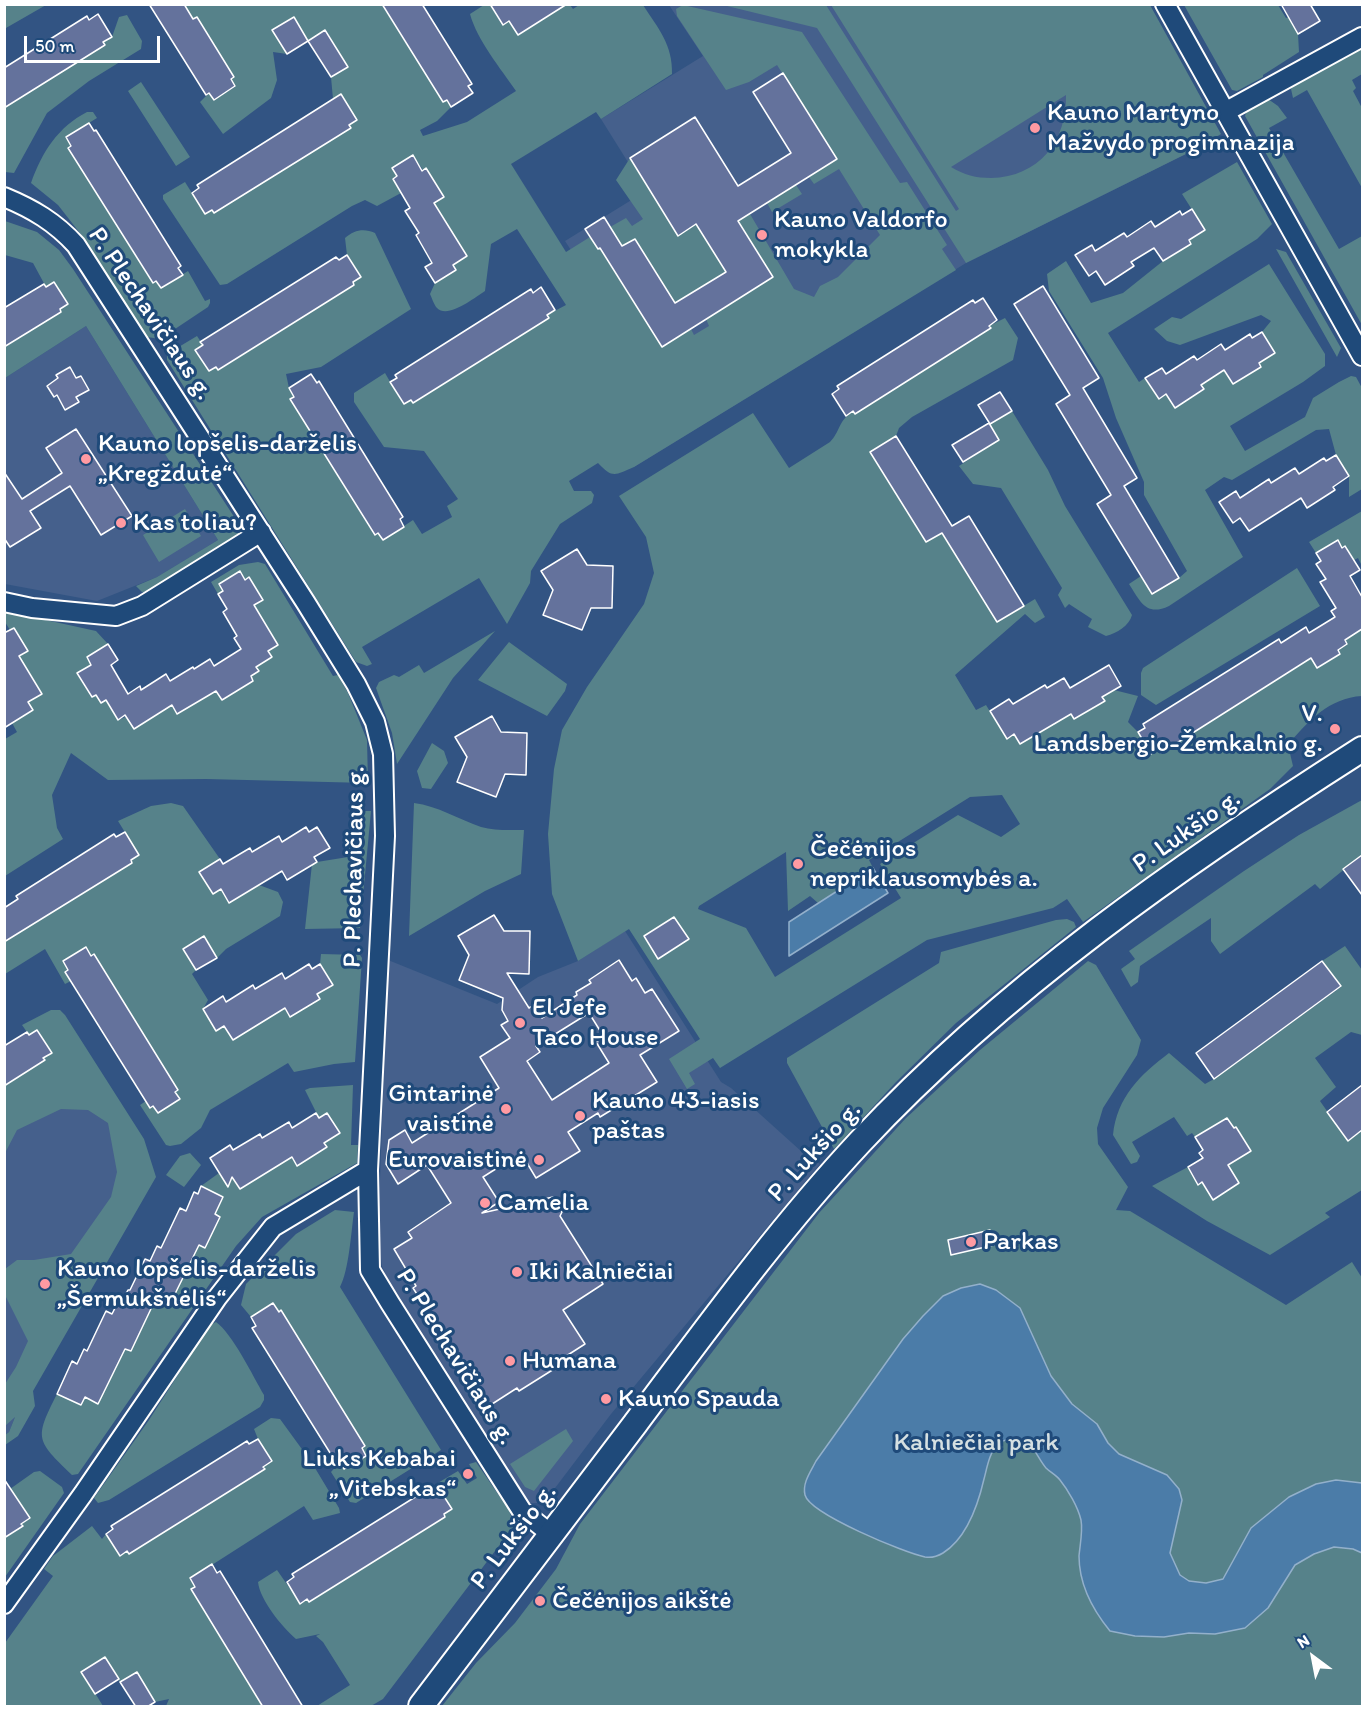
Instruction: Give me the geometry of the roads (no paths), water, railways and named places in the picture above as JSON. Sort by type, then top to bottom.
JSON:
[{"type":"main road","name":"P. Lukšio g.","points":[[422,1707],[754,1266],[821,1185],[900,1102],[968,1037],[1027,986],[1118,915],[1205,852],[1362,749]]},
{"type":"street","points":[[1165,4],[1362,356]]},
{"type":"street","points":[[1225,112],[1362,37]]},
{"type":"street","name":"P. Plechavičiaus g.","points":[[4,197],[42,214],[62,229],[76,244],[261,532],[356,684],[375,722],[383,754],[385,836],[368,1170],[370,1270],[522,1511],[552,1535]]},
{"type":"street","points":[[4,602],[32,608],[116,616],[142,606],[261,532]]},
{"type":"street","points":[[4,1604],[83,1494],[216,1298],[273,1227],[368,1170]]},
{"type":"place","name":"Kauno Martyno Mažvydo progimnazija","points":[[1035,128]]},
{"type":"place","name":"Kauno Valdorfo mokykla","points":[[762,235]]},
{"type":"place","name":"Kauno lopšelis-darželis „Kregždutė“","points":[[86,459]]},
{"type":"place","name":"Kas toliau?","points":[[121,523]]},
{"type":"place","name":"V. Landsbergio-Žemkalnio g.","points":[[1335,729]]},
{"type":"place","name":"Čečėnijos nepriklausomybės a.","points":[[798,864]]},
{"type":"place","name":"El Jefe Taco House","points":[[520,1023]]},
{"type":"place","name":"Gintarinė vaistinė","points":[[506,1109]]},
{"type":"place","name":"Kauno 43-iasis paštas","points":[[580,1116]]},
{"type":"place","name":"Eurovaistinė","points":[[539,1160]]},
{"type":"place","name":"Camelia","points":[[485,1203]]},
{"type":"place","name":"Parkas","points":[[971,1242]]},
{"type":"place","name":"Iki Kalniečiai","points":[[517,1272]]},
{"type":"place","name":"Kauno lopšelis-darželis „Šermukšnėlis“","points":[[45,1284]]},
{"type":"place","name":"Humana","points":[[510,1361]]},
{"type":"place","name":"Kauno Spauda","points":[[606,1399]]},
{"type":"place","name":"Liuks Kebabai „Vitebskas“","points":[[468,1474]]},
{"type":"place","name":"Čečėnijos aikštė","points":[[540,1601]]},
{"type":"park label","name":"Kalniečiai park","points":[[976,1443]]}]
